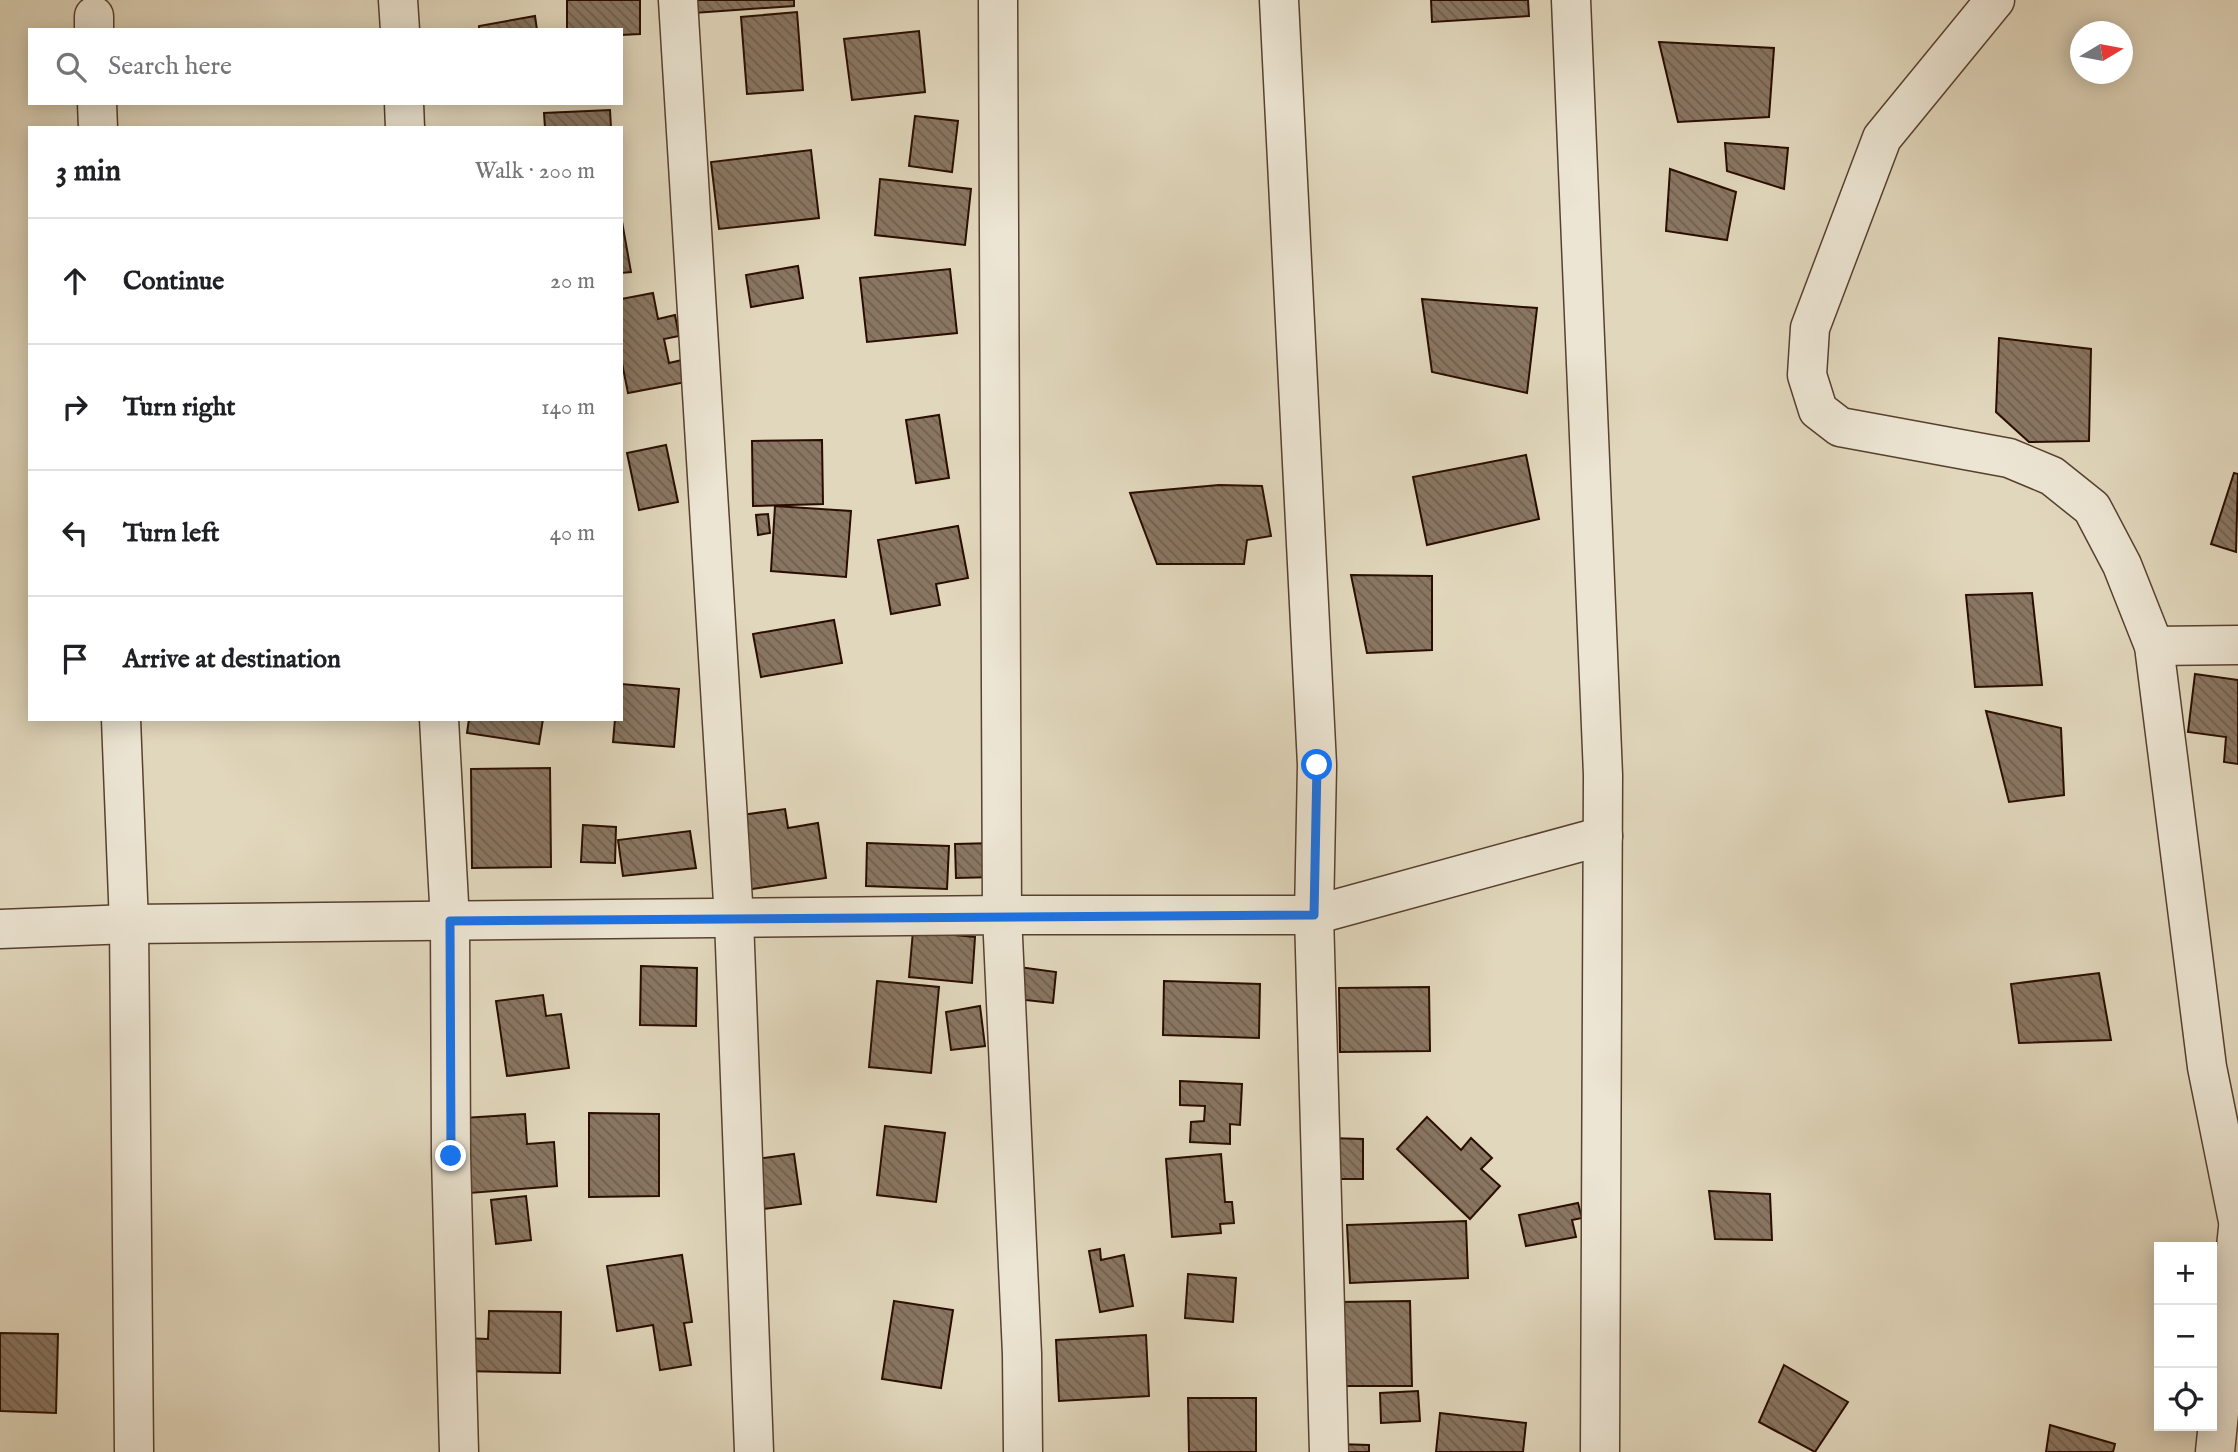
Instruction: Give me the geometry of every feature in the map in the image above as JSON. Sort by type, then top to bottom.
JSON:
[{"type":"street","points":[[398,0],[400,28]]},
{"type":"street","points":[[678,0],[734,919],[754,1452]]},
{"type":"street","points":[[998,0],[1002,915],[1022,1354],[1023,1452]]},
{"type":"street","points":[[1279,0],[1317,765],[1314,915],[1329,1452]]},
{"type":"street","points":[[1571,0],[1603,836],[1600,1452]]},
{"type":"street","points":[[1995,0],[1882,138],[1810,328],[1807,375],[1818,410],[1840,427],[2009,457],[2052,476],[2092,508],[2122,565],[2154,646],[2207,1068],[2238,1221]]},
{"type":"street","points":[[97,105],[98,126]]},
{"type":"street","points":[[404,105],[405,126]]},
{"type":"street","points":[[2154,646],[2238,645]]},
{"type":"street","points":[[121,721],[130,924],[134,1452]]},
{"type":"street","points":[[439,721],[450,921],[451,1156],[459,1452]]},
{"type":"street","points":[[0,929],[130,924],[1002,915],[1314,915],[1603,836]]},
{"type":"street","points":[[2216,1452],[2238,1228]]},
{"type":"building","points":[[567,0],[640,0],[640,34],[623,35],[623,28],[567,28]]},
{"type":"building","points":[[693,0],[794,0],[794,6],[694,13]]},
{"type":"building","points":[[1431,0],[1528,0],[1529,16],[1432,22]]},
{"type":"building","points":[[797,12],[803,90],[747,94],[741,17]]},
{"type":"building","points":[[535,16],[537,28],[479,28]]},
{"type":"building","points":[[919,31],[925,92],[852,100],[844,39]]},
{"type":"building","points":[[1659,42],[1774,48],[1769,117],[1678,122]]},
{"type":"building","points":[[610,110],[611,126],[545,126],[544,113]]},
{"type":"building","points":[[915,116],[958,121],[952,172],[909,166]]},
{"type":"building","points":[[1725,143],[1788,148],[1784,189],[1727,171]]},
{"type":"building","points":[[811,150],[819,218],[719,229],[711,162]]},
{"type":"building","points":[[1670,169],[1736,192],[1727,240],[1666,231]]},
{"type":"building","points":[[880,179],[971,189],[965,245],[875,235]]},
{"type":"building","points":[[623,227],[631,272],[623,273]]},
{"type":"building","points":[[798,266],[803,298],[751,307],[746,275]]},
{"type":"building","points":[[950,269],[957,333],[867,342],[860,278]]},
{"type":"building","points":[[653,293],[658,319],[675,315],[679,336],[664,339],[669,363],[682,360],[686,382],[628,393],[623,368],[623,299]]},
{"type":"building","points":[[1422,299],[1537,308],[1527,393],[1432,372]]},
{"type":"building","points":[[1999,338],[2091,349],[2089,441],[2029,442],[1996,412]]},
{"type":"building","points":[[939,415],[949,478],[916,483],[906,420]]},
{"type":"building","points":[[822,440],[823,504],[753,506],[752,441]]},
{"type":"building","points":[[666,445],[678,502],[639,510],[627,453]]},
{"type":"building","points":[[1526,455],[1539,519],[1427,545],[1413,477]]},
{"type":"building","points":[[2234,473],[2238,474],[2236,552],[2211,544]]},
{"type":"building","points":[[1219,485],[1262,486],[1271,536],[1247,540],[1244,564],[1157,564],[1130,493]]},
{"type":"building","points":[[775,506],[851,511],[846,577],[771,571]]},
{"type":"building","points":[[768,514],[770,533],[758,535],[756,515]]},
{"type":"building","points":[[958,526],[968,578],[936,584],[940,605],[891,614],[878,540]]},
{"type":"building","points":[[1351,575],[1432,576],[1432,650],[1367,653]]},
{"type":"building","points":[[2032,593],[2042,685],[1975,687],[1966,595]]},
{"type":"building","points":[[834,620],[842,663],[761,677],[753,634]]},
{"type":"building","points":[[2195,674],[2238,680],[2238,764],[2224,762],[2226,737],[2188,732]]},
{"type":"building","points":[[623,684],[679,689],[674,747],[613,742],[615,721],[623,721]]},
{"type":"building","points":[[1986,711],[2061,728],[2064,795],[2009,802]]},
{"type":"building","points":[[469,721],[543,721],[539,744],[467,733]]},
{"type":"building","points":[[550,768],[551,867],[472,868],[471,769]]},
{"type":"building","points":[[785,809],[788,828],[818,823],[826,878],[745,890],[734,816]]},
{"type":"building","points":[[583,825],[616,827],[615,863],[581,862]]},
{"type":"building","points":[[690,831],[696,868],[623,876],[618,840]]},
{"type":"building","points":[[867,843],[949,846],[947,889],[866,886]]},
{"type":"building","points":[[995,843],[996,877],[956,878],[955,844]]},
{"type":"building","points":[[913,931],[975,937],[972,983],[909,977]]},
{"type":"building","points":[[641,966],[697,968],[696,1026],[640,1025]]},
{"type":"building","points":[[1019,967],[1056,972],[1053,1003],[1016,999]]},
{"type":"building","points":[[2099,973],[2111,1040],[2019,1043],[2011,984]]},
{"type":"building","points":[[877,981],[939,987],[931,1073],[869,1067]]},
{"type":"building","points":[[1164,981],[1260,984],[1259,1038],[1163,1035]]},
{"type":"building","points":[[1429,987],[1430,1051],[1340,1052],[1339,988]]},
{"type":"building","points":[[543,995],[546,1016],[561,1014],[569,1068],[507,1076],[496,1001]]},
{"type":"building","points":[[980,1006],[985,1046],[951,1050],[946,1012]]},
{"type":"building","points":[[1180,1081],[1242,1084],[1240,1125],[1230,1124],[1230,1144],[1190,1142],[1191,1122],[1204,1121],[1205,1106],[1180,1105]]},
{"type":"building","points":[[589,1113],[659,1114],[659,1196],[589,1197]]},
{"type":"building","points":[[525,1114],[527,1144],[554,1142],[557,1186],[470,1193],[464,1118]]},
{"type":"building","points":[[1427,1117],[1461,1150],[1471,1138],[1492,1158],[1481,1169],[1500,1186],[1470,1219],[1397,1149]]},
{"type":"building","points":[[885,1126],[945,1133],[936,1202],[877,1195]]},
{"type":"building","points":[[1329,1138],[1363,1139],[1363,1179],[1329,1179]]},
{"type":"building","points":[[794,1154],[801,1204],[757,1210],[750,1160]]},
{"type":"building","points":[[1221,1154],[1225,1202],[1232,1202],[1234,1223],[1220,1224],[1221,1233],[1172,1237],[1166,1159]]},
{"type":"building","points":[[1709,1191],[1770,1194],[1772,1240],[1715,1239]]},
{"type":"building","points":[[526,1196],[531,1240],[496,1244],[491,1200]]},
{"type":"building","points":[[1578,1203],[1582,1218],[1572,1220],[1576,1237],[1526,1246],[1519,1215]]},
{"type":"building","points":[[1466,1221],[1468,1278],[1350,1283],[1347,1225]]},
{"type":"building","points":[[1100,1249],[1101,1260],[1124,1255],[1133,1306],[1100,1312],[1089,1251]]},
{"type":"building","points":[[682,1255],[692,1322],[684,1323],[691,1365],[660,1370],[653,1325],[617,1331],[607,1266]]},
{"type":"building","points":[[1188,1274],[1236,1278],[1233,1322],[1185,1318]]},
{"type":"building","points":[[894,1301],[953,1310],[941,1388],[882,1379]]},
{"type":"building","points":[[1410,1301],[1412,1386],[1339,1386],[1337,1302]]},
{"type":"building","points":[[489,1311],[561,1312],[560,1373],[462,1371],[463,1338],[488,1339]]},
{"type":"building","points":[[0,1333],[58,1334],[56,1413],[0,1411]]},
{"type":"building","points":[[1146,1335],[1149,1396],[1059,1401],[1056,1340]]},
{"type":"building","points":[[1784,1365],[1848,1402],[1815,1452],[1759,1422]]},
{"type":"building","points":[[1418,1391],[1420,1421],[1381,1423],[1380,1393]]},
{"type":"building","points":[[1188,1398],[1256,1398],[1256,1452],[1189,1452]]},
{"type":"building","points":[[1440,1413],[1526,1423],[1523,1452],[1436,1452]]},
{"type":"building","points":[[2050,1425],[2115,1444],[2113,1452],[2046,1452]]},
{"type":"building","points":[[1337,1444],[1369,1445],[1369,1452],[1337,1452]]},
{"type":"route","points":[[451,1156],[450,921],[1002,915],[1314,915],[1317,765]]}]
